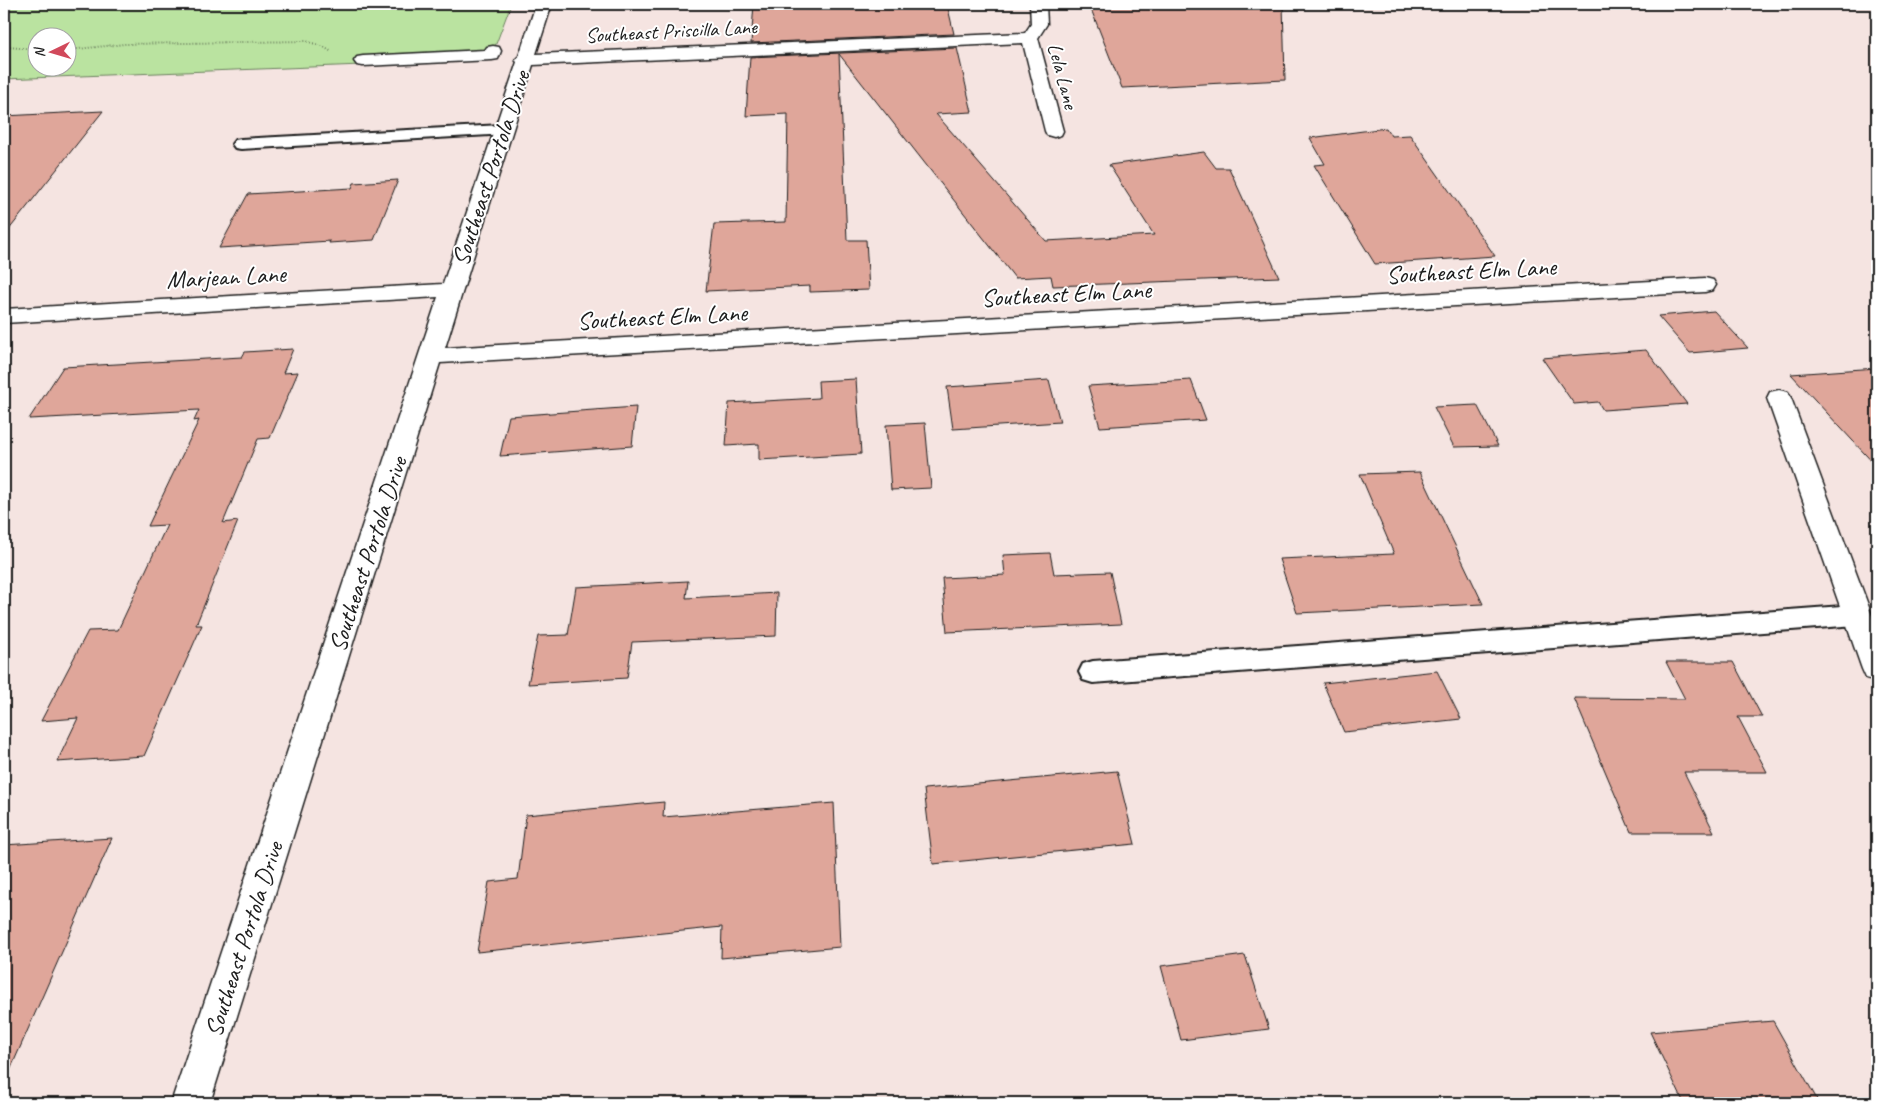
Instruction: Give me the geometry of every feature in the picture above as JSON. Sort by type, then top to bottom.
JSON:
[{"type":"street","name":"Southeast Portola Drive","points":[[190,1103],[431,356],[524,60],[544,4]]},
{"type":"street","name":"Lela Lane","points":[[1038,4],[1039,24],[1030,38],[1054,131]]},
{"type":"street","name":"Southeast Priscilla Lane","points":[[524,60],[1030,38]]},
{"type":"street","points":[[363,61],[492,55],[494,51]]},
{"type":"street","name":"Southeast Elm Lane","points":[[431,356],[1705,285]]},
{"type":"street","name":"Marjean Lane","points":[[4,316],[451,290]]},
{"type":"street","points":[[1778,398],[1877,669]]},
{"type":"lane","points":[[241,144],[502,130]]},
{"type":"lane","points":[[1093,672],[1856,615]]},
{"type":"path","points":[[78,49],[126,44],[306,41],[322,46],[345,61],[363,61]]},
{"type":"path","points":[[4,47],[28,48]]},
{"type":"green space","points":[[4,4],[511,4],[490,60],[78,76],[78,28],[28,28],[28,78],[30,78],[4,79]]},
{"type":"building","points":[[754,4],[947,4],[954,34],[751,43]]},
{"type":"building","points":[[1089,4],[1283,4],[1285,80],[1122,88]]},
{"type":"building","points":[[957,48],[972,112],[936,114],[1046,241],[1154,235],[1109,165],[1204,152],[1216,168],[1229,168],[1279,277],[1053,286],[1051,276],[1015,278],[839,54],[847,240],[866,240],[869,290],[810,292],[810,286],[706,291],[714,224],[786,222],[788,114],[746,116],[750,57]]},
{"type":"building","points":[[103,111],[4,236],[4,116]]},
{"type":"building","points":[[1386,128],[1391,136],[1410,135],[1495,256],[1375,264],[1314,165],[1325,164],[1310,138]]},
{"type":"building","points":[[398,180],[374,240],[219,248],[248,194],[352,188],[354,183]]},
{"type":"building","points":[[1714,311],[1748,348],[1690,353],[1658,316]]},
{"type":"building","points":[[293,349],[283,373],[298,372],[270,438],[258,439],[223,523],[238,521],[196,625],[202,625],[144,756],[57,762],[78,718],[41,721],[88,631],[118,630],[167,525],[148,526],[199,420],[194,421],[199,410],[29,419],[63,367],[242,357],[245,352]]},
{"type":"building","points":[[1646,350],[1687,404],[1603,410],[1598,402],[1574,404],[1542,358]]},
{"type":"building","points":[[1877,368],[1877,467],[1791,374]]},
{"type":"building","points":[[856,379],[861,454],[759,460],[759,444],[726,446],[729,403],[819,398],[818,381]]},
{"type":"building","points":[[1049,380],[1060,422],[953,429],[947,387]]},
{"type":"building","points":[[1191,380],[1206,420],[1100,427],[1088,386]]},
{"type":"building","points":[[1477,405],[1498,446],[1454,447],[1434,407]]},
{"type":"building","points":[[636,407],[632,446],[500,456],[509,416]]},
{"type":"building","points":[[925,423],[931,488],[891,490],[886,425]]},
{"type":"building","points":[[1420,472],[1483,604],[1297,613],[1279,559],[1394,554],[1360,474]]},
{"type":"building","points":[[1050,553],[1054,574],[1110,572],[1121,624],[947,632],[942,578],[1005,575],[1003,555]]},
{"type":"building","points":[[688,581],[686,598],[777,593],[776,636],[632,642],[627,678],[528,684],[538,636],[568,635],[576,587]]},
{"type":"building","points":[[1666,662],[1733,662],[1762,717],[1738,717],[1767,772],[1684,772],[1714,832],[1631,832],[1574,698],[1685,699]]},
{"type":"building","points":[[1437,671],[1461,719],[1344,732],[1323,683]]},
{"type":"building","points":[[1117,771],[1135,844],[933,864],[924,789]]},
{"type":"building","points":[[664,802],[663,817],[834,803],[840,947],[721,958],[722,927],[477,952],[489,882],[518,879],[526,815]]},
{"type":"building","points":[[112,838],[4,1084],[4,845]]},
{"type":"building","points":[[1245,955],[1269,1029],[1181,1040],[1161,966]]},
{"type":"building","points":[[1773,1021],[1819,1103],[1684,1103],[1650,1032]]}]
